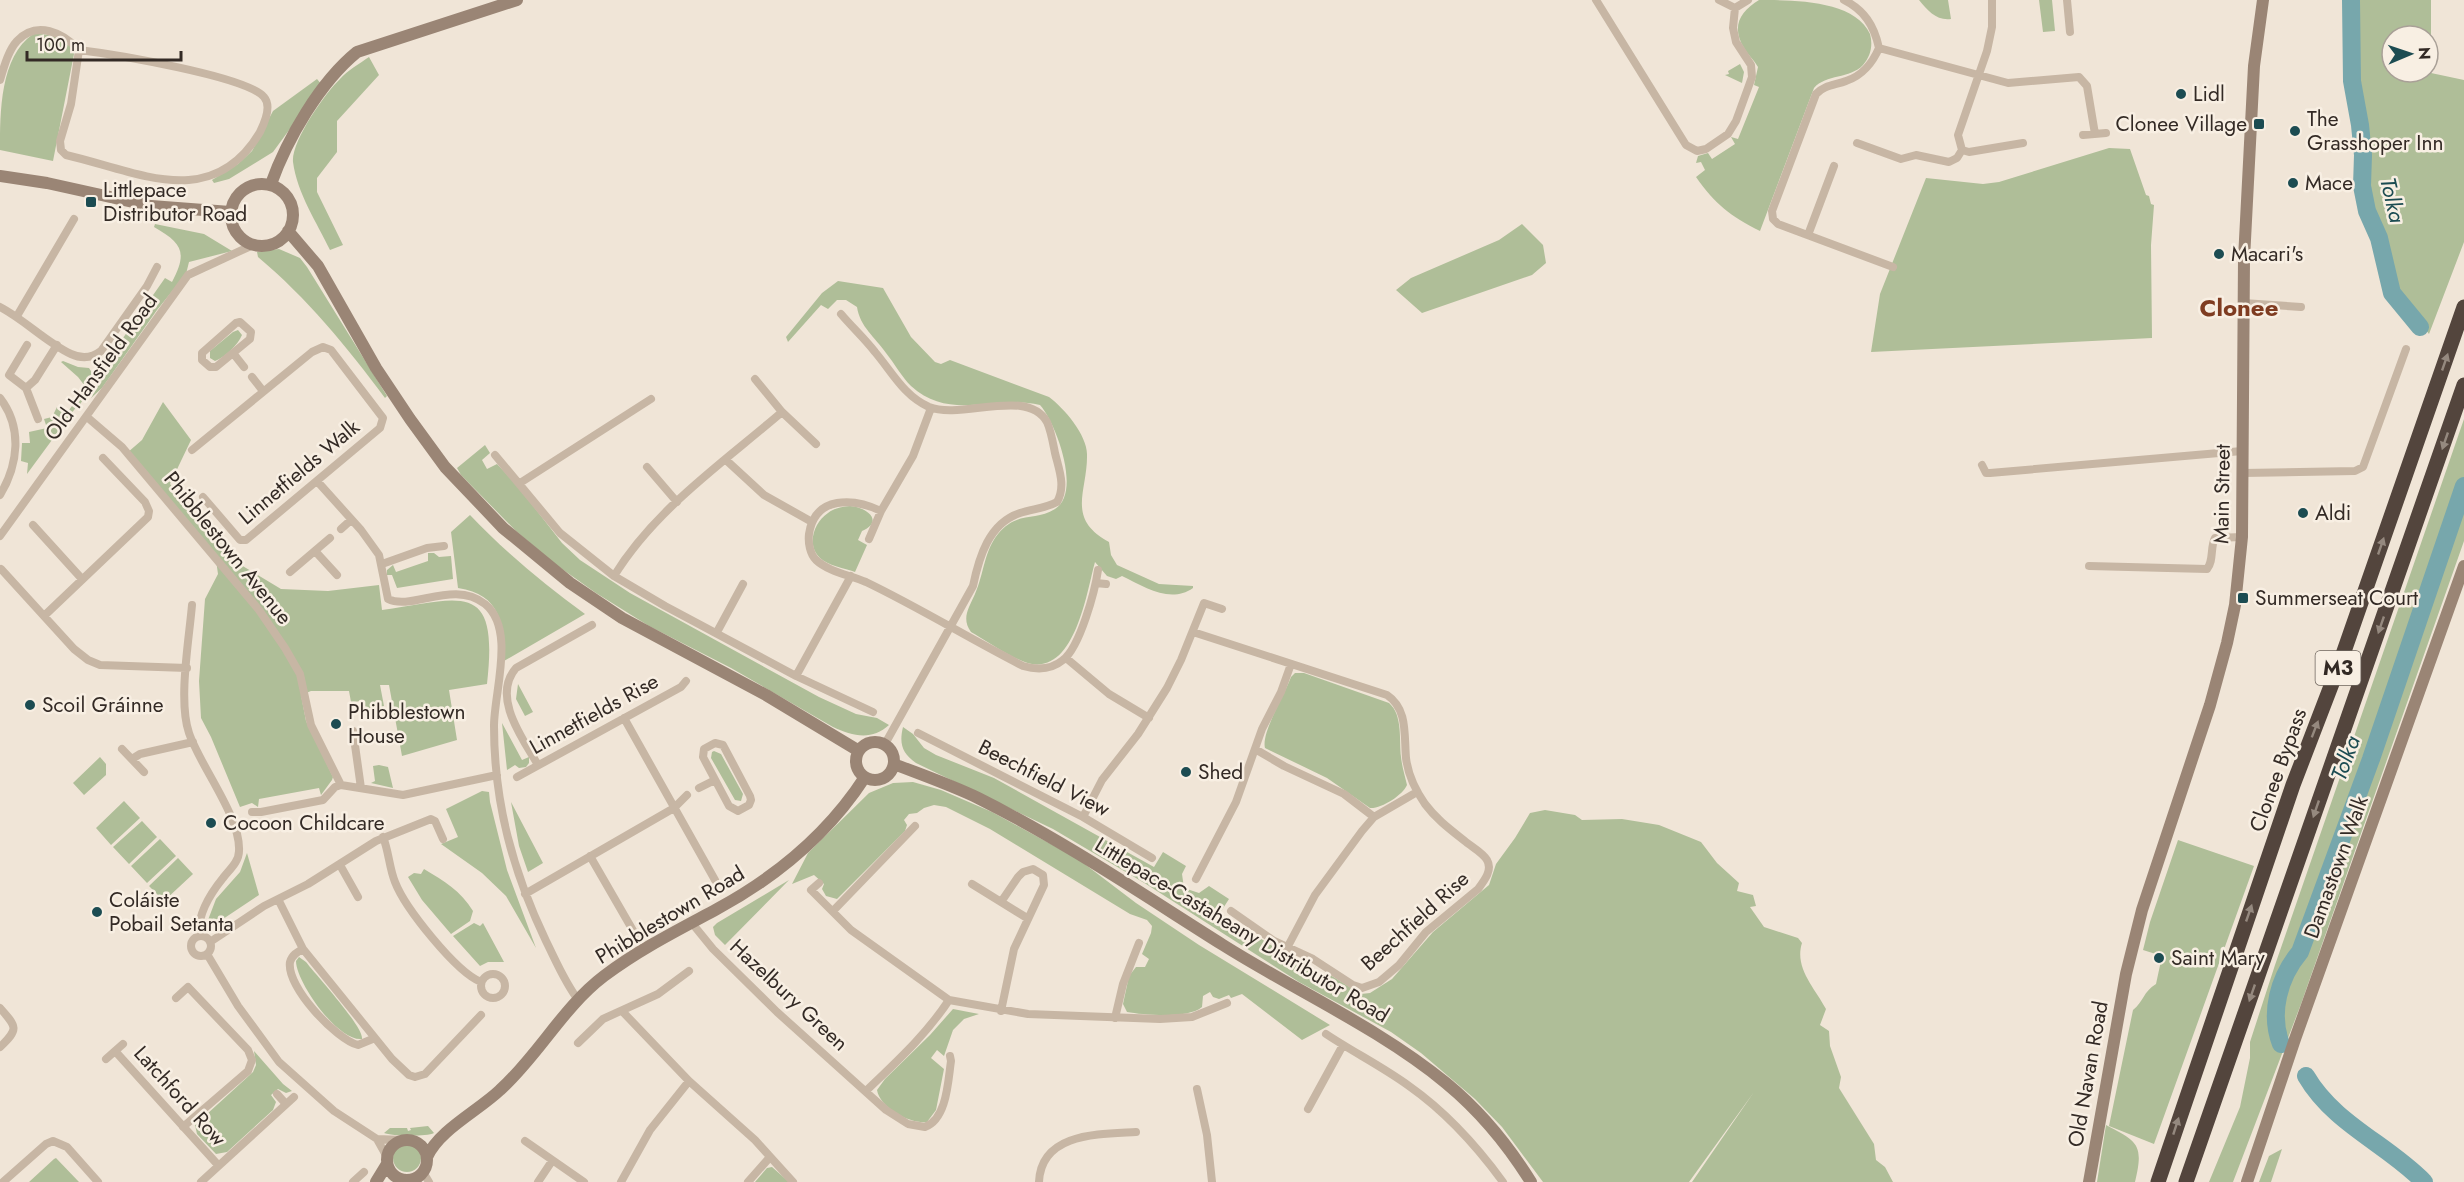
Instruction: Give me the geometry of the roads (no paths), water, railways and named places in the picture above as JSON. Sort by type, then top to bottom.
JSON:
[{"type":"highway","name":"Clonee Bypass","points":[[2158,1182],[2293,785],[2341,660],[2464,307]]},
{"type":"highway","name":"M3","points":[[2186,1182],[2464,386]]},
{"type":"street","points":[[271,184],[278,166],[321,92],[346,61],[357,52],[517,0]]},
{"type":"street","points":[[1719,0],[1735,8]]},
{"type":"street","points":[[1735,8],[1748,0]]},
{"type":"street","points":[[1844,0],[1865,15],[1874,28],[1879,48],[1868,66],[1856,77],[1824,88],[1816,94],[1772,211],[1773,219],[1778,224],[1893,267]]},
{"type":"street","points":[[1857,143],[1895,159],[1916,155],[1949,162],[1957,158],[1962,150],[1958,135],[1979,75],[1992,27],[1992,0]]},
{"type":"street","points":[[2067,0],[2070,32]]},
{"type":"street","name":"Main Street","points":[[2126,974],[2162,845],[2222,664],[2235,605],[2242,537],[2243,303],[2254,66],[2263,0]]},
{"type":"street","points":[[1598,1],[1686,145],[1697,151],[1706,149],[1732,129],[1752,77],[1751,65],[1736,42],[1733,28],[1735,8]]},
{"type":"street","points":[[0,80],[16,41],[40,29],[49,30],[69,39],[79,50],[182,68],[248,87],[264,97],[267,104],[261,130],[242,155],[228,166],[213,176],[194,181],[180,182],[150,176],[66,155],[61,150],[60,141],[71,104],[79,50]]},
{"type":"street","points":[[1879,48],[2012,84],[2079,77],[2087,86],[2095,134]]},
{"type":"street","points":[[2082,135],[2106,133]]},
{"type":"street","points":[[1962,150],[1969,152],[2024,143]]},
{"type":"street","points":[[1808,235],[1834,166]]},
{"type":"street","points":[[0,176],[57,185],[151,206],[230,212]]},
{"type":"street","points":[[252,184],[271,184],[280,189],[291,204],[292,222],[288,231],[273,244],[253,245],[238,236],[233,229],[230,212],[237,195],[244,188],[252,184]]},
{"type":"street","points":[[17,316],[74,219]]},
{"type":"street","points":[[288,231],[318,266],[375,368],[410,419],[445,467],[503,528],[570,583],[622,618],[766,695],[859,751]]},
{"type":"street","name":"Old Hansfield Road","points":[[0,536],[188,275],[253,245]]},
{"type":"street","points":[[0,307],[17,316],[71,354],[90,357],[101,351],[147,286],[157,267]]},
{"type":"street","points":[[2243,303],[2301,307]]},
{"type":"street","points":[[841,314],[875,351],[903,389],[931,408],[955,410],[1007,405],[1029,406],[1048,424],[1062,481],[1062,493],[1057,502],[1016,514],[999,526],[988,541],[980,559],[973,586],[885,744]]},
{"type":"street","points":[[240,322],[252,335],[233,353],[213,368],[201,357],[202,353],[240,322]]},
{"type":"street","points":[[27,345],[9,375],[26,388],[38,418]]},
{"type":"street","points":[[26,388],[35,380],[57,345]]},
{"type":"street","name":"Linnetfields Walk","points":[[192,450],[262,391],[312,352],[323,347],[330,350],[380,412],[383,423],[380,428],[246,540],[240,540],[233,534],[203,497]]},
{"type":"street","points":[[2243,473],[2355,471],[2363,467],[2406,349]]},
{"type":"street","points":[[233,353],[244,367]]},
{"type":"street","points":[[252,377],[262,391]]},
{"type":"street","points":[[754,379],[782,412],[816,444]]},
{"type":"street","points":[[0,398],[13,424],[16,451],[12,472],[0,495]]},
{"type":"street","points":[[520,483],[651,399]]},
{"type":"street","points":[[869,539],[881,511],[913,456],[931,408]]},
{"type":"street","points":[[614,576],[640,539],[677,502],[782,412]]},
{"type":"street","name":"Phibblestown Avenue","points":[[87,417],[122,447],[259,610],[279,638],[300,674],[309,720],[341,785]]},
{"type":"street","points":[[1982,465],[1984,470],[1990,474],[2242,451]]},
{"type":"street","points":[[495,455],[560,533],[614,576],[796,676],[873,712]]},
{"type":"street","points":[[44,616],[133,533],[149,514],[145,502],[103,458]]},
{"type":"street","points":[[726,460],[764,495],[812,522]]},
{"type":"street","points":[[647,467],[677,502]]},
{"type":"street","points":[[317,481],[370,543],[382,564],[388,599],[392,601],[439,595],[470,595],[484,603],[494,613],[502,647],[494,728],[497,775],[511,856],[525,894],[562,975],[579,1000]]},
{"type":"street","points":[[881,511],[860,502],[849,501],[826,507],[816,514],[808,540],[815,559],[1031,668],[1048,668],[1066,658],[1084,624],[1101,583],[1098,570]]},
{"type":"street","points":[[341,529],[351,520]]},
{"type":"street","points":[[33,525],[82,579]]},
{"type":"street","points":[[2089,566],[2207,568],[2211,564],[2212,545],[2215,538],[2242,537]]},
{"type":"street","points":[[290,572],[330,538]]},
{"type":"street","points":[[382,564],[427,548],[444,546]]},
{"type":"street","points":[[315,551],[337,575]]},
{"type":"street","name":"Damastown Walk","points":[[2247,1182],[2295,1039],[2464,566]]},
{"type":"street","points":[[1,569],[81,656],[94,663],[187,668]]},
{"type":"street","points":[[796,676],[851,576]]},
{"type":"street","points":[[717,632],[743,584]]},
{"type":"street","points":[[1083,817],[1102,780],[1149,718],[1181,660],[1204,603],[1222,609]]},
{"type":"street","points":[[192,605],[185,714],[193,741],[228,813],[239,851],[233,866],[206,902],[198,928],[199,936]]},
{"type":"street","points":[[538,765],[509,710],[510,676],[516,668],[592,625]]},
{"type":"street","points":[[1193,632],[1386,695],[1395,701],[1402,713],[1406,759],[1417,792],[1374,817],[1338,860],[1315,895],[1287,948]]},
{"type":"street","points":[[1066,658],[1110,694],[1149,718]]},
{"type":"street","points":[[1196,879],[1236,802],[1255,749],[1291,664]]},
{"type":"street","name":"Linnetfields Rise","points":[[517,777],[681,687],[686,681]]},
{"type":"street","points":[[624,718],[715,880]]},
{"type":"street","points":[[352,731],[361,788]]},
{"type":"street","name":"Beechfield View","points":[[918,733],[1083,817],[1152,858]]},
{"type":"street","points":[[132,759],[140,754],[193,741]]},
{"type":"street","points":[[718,743],[723,746],[750,796],[749,806],[738,811],[732,808],[715,780],[702,754],[704,749],[718,743]]},
{"type":"street","points":[[868,743],[885,744],[893,753],[894,764],[888,775],[883,778],[865,777],[856,762],[859,751],[868,743]]},
{"type":"street","points":[[122,749],[144,772]]},
{"type":"street","points":[[1255,749],[1284,766],[1344,794],[1374,817]]},
{"type":"street","name":"Littlepace-Castaheany Distributor Road","points":[[894,764],[976,797],[1044,833],[1118,876],[1223,945],[1413,1058],[1447,1083],[1488,1124],[1531,1182]]},
{"type":"street","points":[[252,812],[323,800],[335,787],[341,785],[403,795],[497,775]]},
{"type":"street","name":"Phibblestown Road","points":[[427,1157],[443,1136],[500,1090],[601,978],[632,955],[765,880],[795,857],[837,816],[865,777]]},
{"type":"street","points":[[699,788],[715,780]]},
{"type":"street","name":"Beechfield Rise","points":[[1231,911],[1274,941],[1326,966],[1353,985],[1362,988],[1372,986],[1399,964],[1426,932],[1478,889],[1485,881],[1489,866],[1480,853],[1438,820],[1417,792]]},
{"type":"street","points":[[525,894],[674,808],[687,795]]},
{"type":"street","points":[[210,942],[383,837],[431,819],[435,821],[443,839]]},
{"type":"street","points":[[833,911],[915,826]]},
{"type":"street","points":[[383,837],[394,881],[403,898],[456,964],[481,982]]},
{"type":"street","points":[[590,856],[635,934]]},
{"type":"street","points":[[340,865],[358,897]]},
{"type":"street","points":[[1001,902],[1023,872],[1033,868],[1045,879],[1014,949],[1001,1011]]},
{"type":"street","points":[[819,883],[811,890],[851,930],[949,1000],[1001,1011],[1057,1017],[1115,1018],[1185,1018],[1200,1015],[1227,1003]]},
{"type":"street","points":[[972,884],[1027,918]]},
{"type":"street","points":[[278,899],[303,949],[375,1038],[409,1075],[422,1076],[481,1015]]},
{"type":"street","name":"Hazelbury Green","points":[[691,922],[713,949],[777,1012],[897,1118],[914,1126],[930,1126],[935,1121],[944,1098],[950,1056]]},
{"type":"street","points":[[199,936],[205,937],[210,942],[210,950],[207,954]]},
{"type":"street","points":[[199,936],[192,942],[193,951],[197,955],[207,954]]},
{"type":"street","points":[[1115,1018],[1123,984],[1139,943]]},
{"type":"street","points":[[303,949],[292,956],[291,970],[303,994],[329,1027],[342,1038],[358,1045],[375,1038]]},
{"type":"street","points":[[207,954],[238,1006],[279,1062],[334,1111],[377,1139],[409,1140],[423,1147],[427,1157],[414,1180],[393,1175],[377,1139]]},
{"type":"street","points":[[578,1043],[598,1022],[670,987],[689,971]]},
{"type":"street","name":"Old Navan Road","points":[[2089,1182],[2126,974]]},
{"type":"street","points":[[176,998],[188,987],[248,1050],[252,1060],[248,1071],[183,1127]]},
{"type":"street","points":[[866,1090],[934,1023],[949,1000]]},
{"type":"street","points":[[0,1008],[15,1029],[0,1047]]},
{"type":"street","points":[[622,1011],[689,1081],[755,1140],[793,1182]]},
{"type":"street","points":[[1326,1034],[1407,1084],[1434,1104],[1458,1126],[1503,1182]]},
{"type":"street","points":[[106,1059],[123,1044]]},
{"type":"street","points":[[1308,1109],[1343,1045]]},
{"type":"street","name":"Latchford Row","points":[[115,1051],[218,1165]]},
{"type":"street","points":[[621,1182],[650,1130],[689,1081]]},
{"type":"street","points":[[1197,1089],[1207,1135],[1212,1182]]},
{"type":"street","points":[[277,1094],[286,1104]]},
{"type":"street","name":"Latchford Row","points":[[201,1182],[294,1097]]},
{"type":"street","points":[[1039,1182],[1042,1165],[1061,1144],[1081,1136],[1136,1132]]},
{"type":"street","name":"Phibblestown Road","points":[[409,1140],[443,1136]]},
{"type":"street","points":[[376,1182],[392,1146],[409,1140]]},
{"type":"street","points":[[3,1182],[46,1144],[53,1141],[63,1144],[98,1182]]},
{"type":"street","points":[[525,1141],[584,1182]]},
{"type":"street","points":[[747,1182],[770,1157]]},
{"type":"street","points":[[538,1182],[552,1161]]},
{"type":"street","points":[[353,1182],[364,1172]]},
{"type":"waterway","name":"Tolka","points":[[2351,0],[2352,81],[2360,125],[2363,155],[2362,186],[2367,211],[2379,238],[2392,293],[2420,327]]},
{"type":"waterway","name":"Tolka","points":[[2281,1044],[2276,1020],[2278,996],[2286,973],[2300,952],[2371,759],[2464,486]]},
{"type":"waterway","name":"Tolka","points":[[2306,1076],[2318,1093],[2346,1121],[2394,1156],[2424,1182]]},
{"type":"place","name":"Lidl","points":[[2181,94]]},
{"type":"place","name":"Clonee Village","points":[[2259,124]]},
{"type":"place","name":"The Grasshoper Inn","points":[[2295,131]]},
{"type":"place","name":"Mace","points":[[2293,183]]},
{"type":"place","name":"Littlepace Distributor Road","points":[[91,202]]},
{"type":"place","name":"Macari's","points":[[2219,254]]},
{"type":"place","name":"Aldi","points":[[2303,513]]},
{"type":"place","name":"Summerseat Court","points":[[2243,598]]},
{"type":"place","name":"Scoil Gráinne","points":[[30,705]]},
{"type":"place","name":"Phibblestown House","points":[[336,724]]},
{"type":"place","name":"Shed","points":[[1186,772]]},
{"type":"place","name":"Cocoon Childcare","points":[[211,823]]},
{"type":"place","name":"Coláiste Pobail Setanta","points":[[97,912]]},
{"type":"place","name":"Saint Mary","points":[[2159,958]]},
{"type":"district","name":"Clonee","points":[[2239,308]]}]
